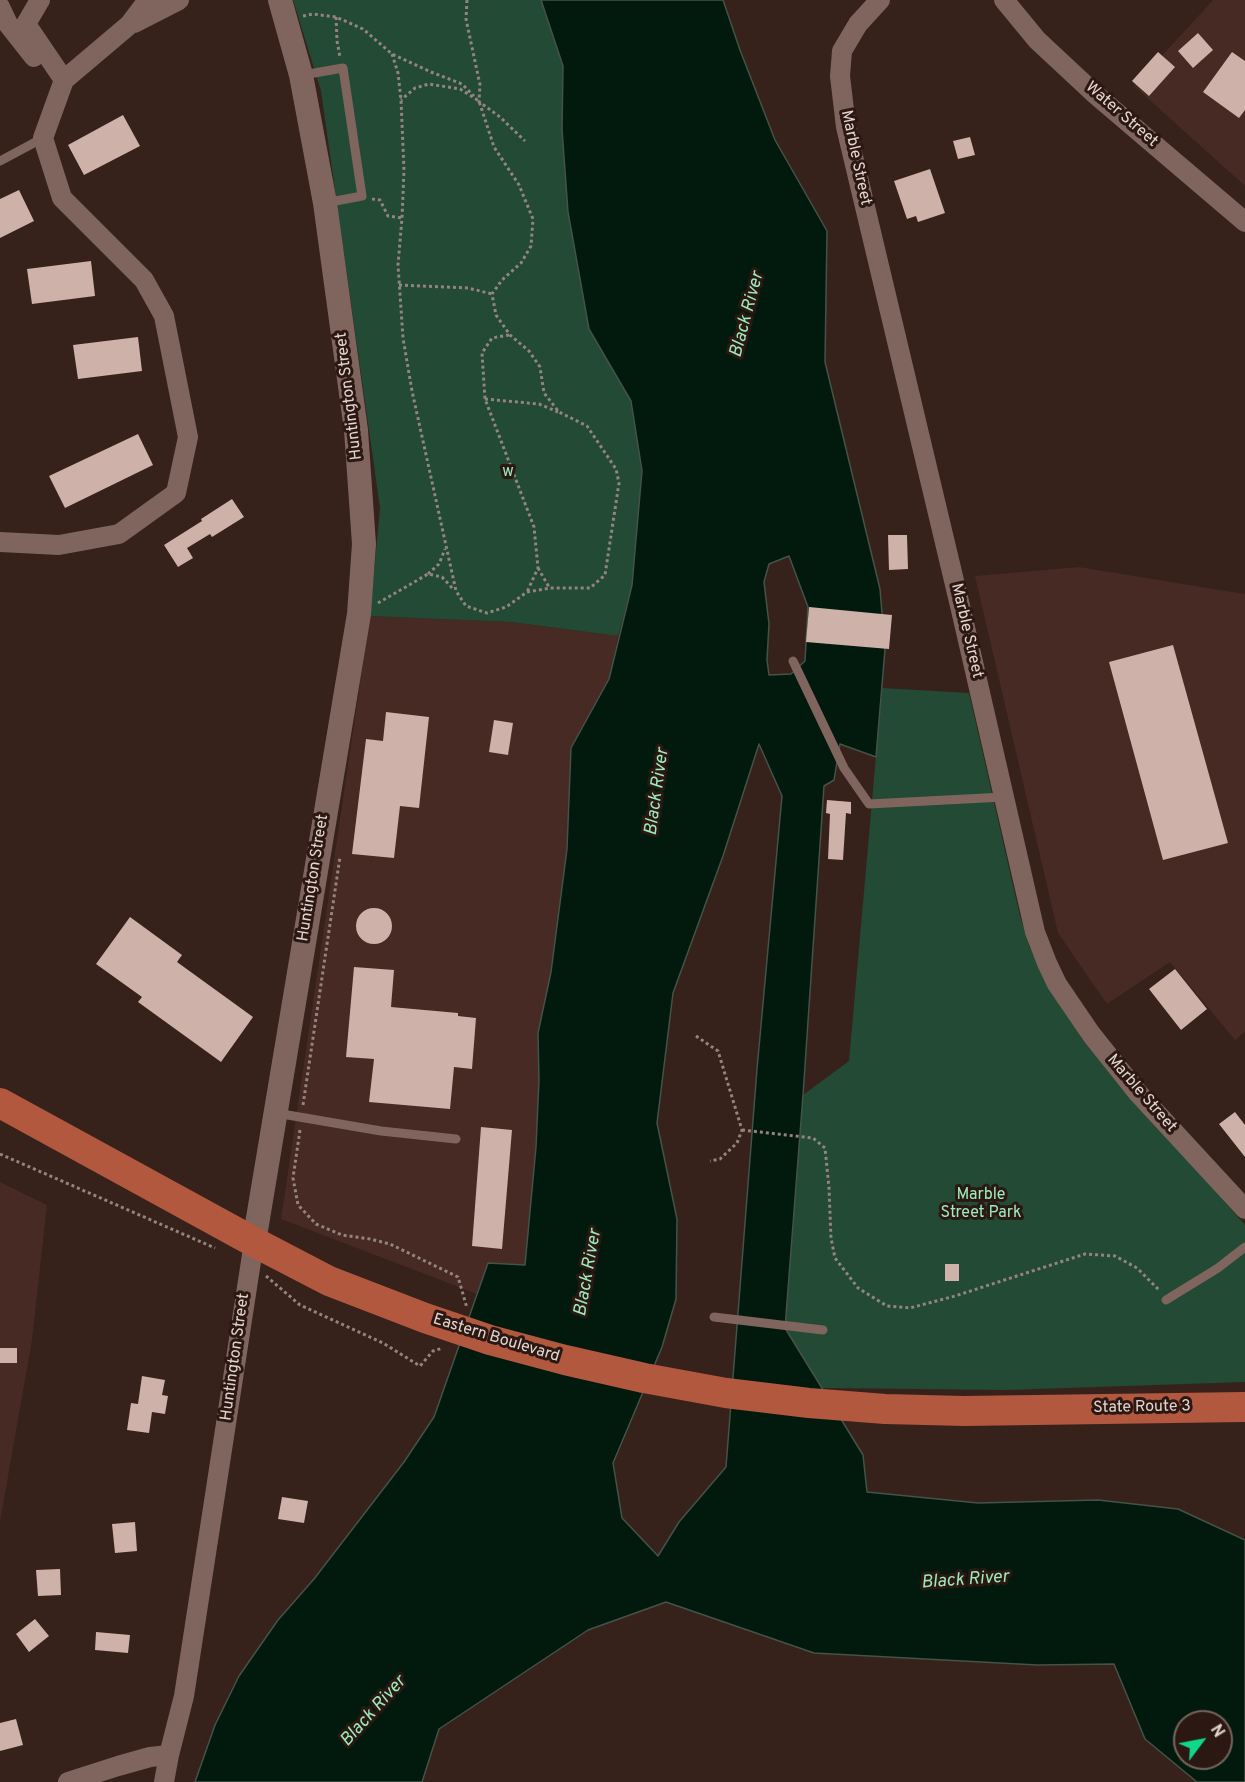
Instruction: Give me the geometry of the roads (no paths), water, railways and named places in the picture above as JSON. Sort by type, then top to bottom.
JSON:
[{"type":"main road","name":"Eastern Boulevard","points":[[0,1103],[252,1254],[425,1318],[501,1343],[644,1378],[726,1393],[809,1404],[885,1409],[1039,1410]]},
{"type":"main road","name":"State Route 3","points":[[1039,1410],[1245,1407]]},
{"type":"street","points":[[40,0],[9,20],[62,85]]},
{"type":"street","points":[[0,542],[59,545],[119,534],[176,493],[188,437],[164,316],[144,280],[62,198],[43,138],[62,85],[129,25],[148,0]]},
{"type":"street","points":[[129,25],[179,0]]},
{"type":"street","name":"Marble Street","points":[[880,0],[858,24],[842,51],[840,76],[846,127],[1035,932],[1057,984],[1090,1034],[1138,1093],[1245,1209]]},
{"type":"street","name":"Water Street","points":[[1004,0],[1037,40],[1096,95],[1245,222]]},
{"type":"street","name":"Huntington Street","points":[[164,1782],[184,1696],[252,1254],[359,614],[363,544],[356,430],[325,203],[301,75],[284,10]]},
{"type":"street","points":[[68,1782],[150,1757],[169,1755]]},
{"type":"lane","points":[[301,75],[343,68],[362,196],[325,203]]},
{"type":"lane","points":[[0,161],[43,138]]},
{"type":"lane","points":[[794,662],[844,768],[869,804],[1004,797]]},
{"type":"lane","points":[[276,1113],[381,1131],[456,1139]]},
{"type":"lane","points":[[1166,1300],[1218,1268],[1245,1247]]},
{"type":"lane","points":[[714,1317],[823,1330]]},
{"type":"water","name":"Black River","points":[[541,0],[723,0],[775,140],[827,231],[825,362],[880,589],[885,649],[876,757],[840,744],[834,780],[824,786],[785,1328],[863,1455],[867,1492],[978,1503],[1098,1500],[1178,1509],[1245,1540],[1245,1782],[1197,1782],[1182,1770],[1233,1770],[1233,1710],[1173,1710],[1173,1762],[1145,1739],[1114,1664],[1037,1665],[814,1653],[666,1602],[588,1630],[439,1729],[422,1782],[195,1782],[215,1725],[239,1676],[278,1620],[314,1579],[404,1462],[434,1417],[488,1263],[525,1265],[536,1147],[539,1080],[538,1033],[551,972],[567,849],[571,748],[609,679],[632,585],[642,471],[631,401],[589,329],[568,212],[562,129],[563,66]],"holes":[[[789,556],[808,607],[805,661],[791,674],[769,675],[767,660],[769,624],[764,582],[769,564]],[[759,744],[782,796],[757,1069],[726,1467],[679,1522],[658,1556],[622,1518],[613,1463],[662,1347],[676,1299],[677,1219],[657,1123],[673,993],[723,856]]]},
{"type":"park label","name":"w","points":[[508,473]]},
{"type":"park label","name":"Marble Street Park","points":[[981,1205]]}]
